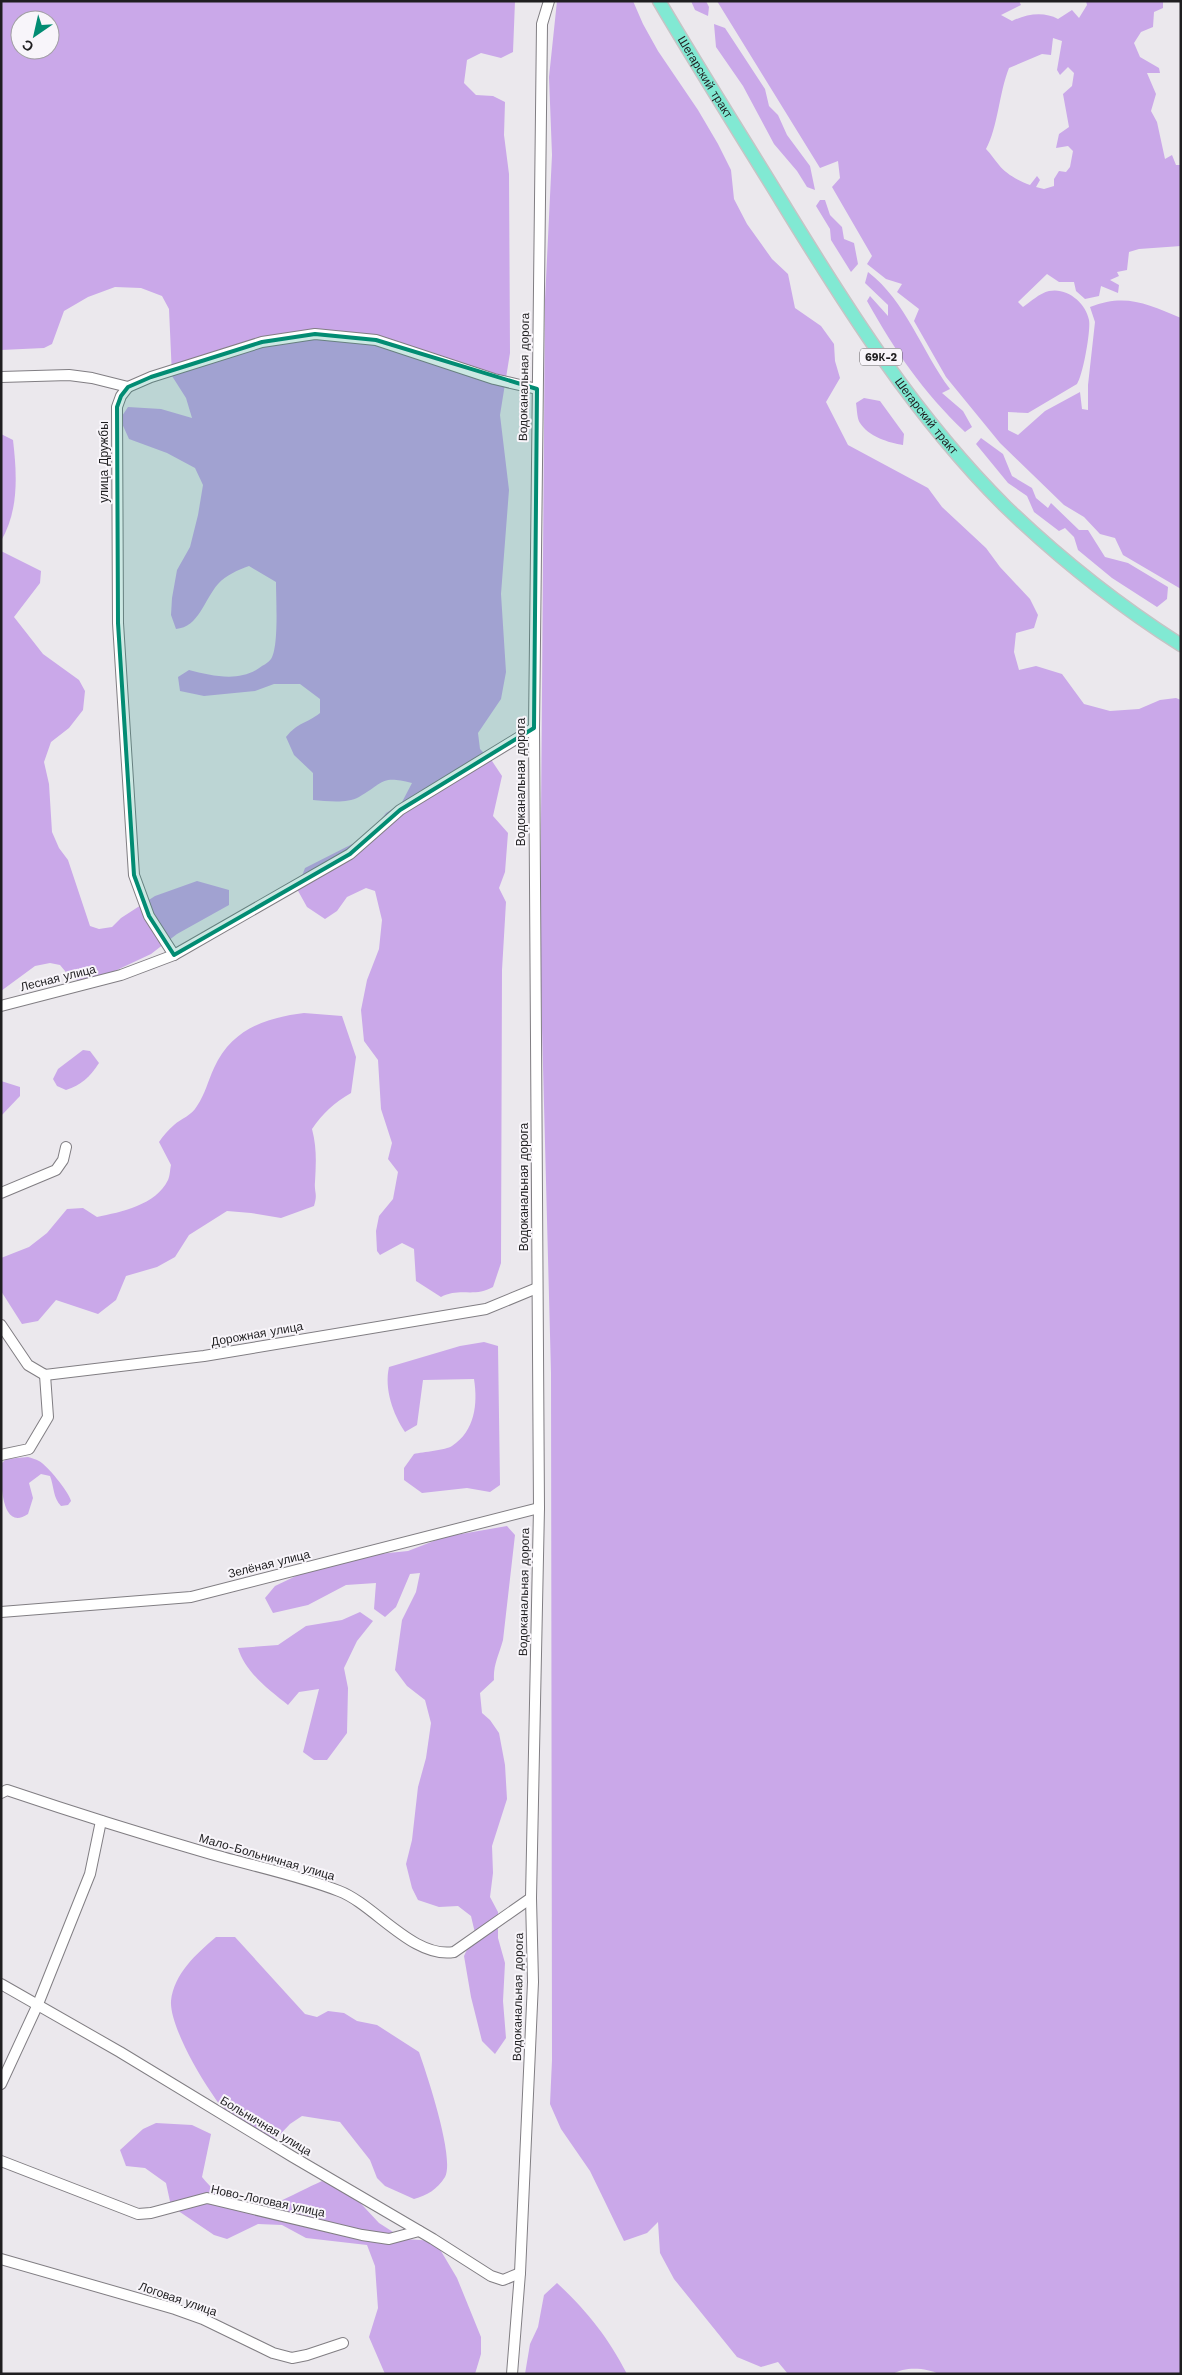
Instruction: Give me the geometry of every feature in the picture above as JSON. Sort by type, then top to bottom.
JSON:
[{"type":"main road","name":"Шегарский тракт","points":[[659,1],[835,288],[876,350],[920,408],[983,482],[1033,532],[1115,601],[1181,645]]},
{"type":"street","name":"Водоканальная дорога","points":[[512,2374],[520,2273],[533,1982],[531,1898],[538,1508],[534,728],[542,24],[549,1]]},
{"type":"street","points":[[1,377],[69,375],[92,378],[128,387],[151,377],[262,342],[315,334],[376,340],[494,379],[537,389]]},
{"type":"street","name":"улица Дружбы","points":[[128,387],[121,396],[117,407],[118,623],[134,875],[149,916],[174,955]]},
{"type":"street","name":"Лесная улица","points":[[1,1006],[121,975],[174,955],[350,854],[400,810],[534,728]]},
{"type":"street","points":[[1,1193],[56,1170],[63,1160],[66,1147]]},
{"type":"street","name":"Дорожная улица","points":[[45,1376],[204,1356],[486,1309],[537,1288]]},
{"type":"street","points":[[1,1325],[28,1365],[45,1376],[48,1417],[29,1449],[1,1455]]},
{"type":"street","name":"Зелёная улица","points":[[1,1612],[191,1597],[538,1508]]},
{"type":"street","name":"Мало-Больничная улица","points":[[1,1793],[7,1790],[102,1821],[340,1892],[416,1943],[434,1952],[444,1954],[454,1952],[531,1898]]},
{"type":"street","points":[[1,2084],[38,2004],[90,1874],[102,1821]]},
{"type":"street","name":"Больничная улица","points":[[1,1984],[38,2004],[419,2231],[496,2279],[503,2280],[520,2273]]},
{"type":"street","name":"Ново-Логовая улица","points":[[1,2161],[138,2214],[151,2213],[207,2198],[362,2235],[390,2238],[419,2231]]},
{"type":"street","name":"Логовая улица","points":[[1,2259],[175,2309],[203,2319],[273,2353],[292,2358],[343,2343]]},
{"type":"highlighted area","points":[[315,334],[376,340],[537,389],[534,728],[400,810],[350,854],[174,955],[149,916],[134,875],[118,623],[117,407],[121,396],[128,387],[151,377],[262,342]]},
{"type":"shaded area","points":[[1,1],[515,1],[513,52],[501,58],[481,53],[467,60],[464,83],[476,95],[493,96],[505,102],[504,135],[509,174],[510,353],[500,415],[509,490],[501,594],[506,672],[501,699],[478,733],[480,749],[492,761],[502,776],[493,816],[508,833],[505,872],[499,888],[506,902],[502,970],[501,1263],[493,1287],[480,1292],[454,1293],[441,1297],[416,1281],[414,1249],[402,1243],[380,1255],[377,1251],[376,1231],[379,1216],[393,1199],[398,1172],[388,1159],[392,1143],[381,1109],[378,1060],[364,1041],[361,1010],[367,980],[379,949],[382,920],[375,891],[366,888],[347,897],[337,911],[325,919],[307,907],[297,889],[305,868],[370,835],[386,813],[401,804],[412,783],[388,780],[359,797],[348,801],[313,800],[313,773],[294,755],[286,737],[294,728],[320,713],[320,699],[300,684],[274,684],[255,691],[204,696],[180,691],[178,677],[189,670],[227,677],[245,675],[270,660],[274,653],[276,634],[276,582],[249,566],[236,571],[218,584],[196,618],[184,627],[176,629],[171,615],[177,570],[190,547],[203,485],[195,468],[167,453],[129,439],[120,419],[128,407],[161,409],[192,418],[186,398],[172,376],[169,309],[162,296],[141,288],[115,287],[88,297],[64,311],[52,344],[44,348],[1,350]]},
{"type":"shaded area","points":[[557,1],[633,1],[658,51],[698,110],[718,144],[731,170],[734,199],[747,224],[772,259],[788,274],[795,308],[821,326],[834,344],[835,361],[840,378],[826,402],[848,445],[928,488],[942,507],[986,548],[1000,567],[1030,599],[1038,615],[1034,628],[1016,633],[1014,652],[1019,670],[1036,666],[1062,674],[1084,704],[1110,711],[1139,709],[1160,700],[1176,698],[1181,700],[1181,2374],[939,2374],[928,2370],[916,2369],[898,2371],[893,2374],[788,2374],[778,2362],[761,2367],[737,2357],[674,2279],[660,2253],[658,2222],[647,2233],[624,2241],[590,2171],[561,2129],[550,2104],[552,2060],[551,1373],[540,951],[545,300],[552,155],[549,77]]},
{"type":"shaded area","points":[[691,1],[706,1],[709,7],[708,16],[695,10]]},
{"type":"shaded area","points":[[717,1],[1019,1],[1021,5],[1001,15],[1012,21],[1035,14],[1047,15],[1058,19],[1072,10],[1079,18],[1087,5],[1086,1],[1163,1],[1163,8],[1154,12],[1153,27],[1141,32],[1134,43],[1140,57],[1159,68],[1160,73],[1147,73],[1156,94],[1151,111],[1157,122],[1165,159],[1172,155],[1176,165],[1181,165],[1181,246],[1139,249],[1129,252],[1127,270],[1117,272],[1119,276],[1110,280],[1119,285],[1118,293],[1101,286],[1099,296],[1085,299],[1076,291],[1074,282],[1059,282],[1047,274],[1018,302],[1023,307],[1049,291],[1056,290],[1069,294],[1080,302],[1084,308],[1089,320],[1089,333],[1084,362],[1077,384],[1028,413],[1008,412],[1008,430],[1018,435],[1045,411],[1080,392],[1082,409],[1088,410],[1088,385],[1095,322],[1090,307],[1115,301],[1136,302],[1158,308],[1181,318],[1181,589],[1123,555],[1115,538],[1100,534],[1084,517],[1064,505],[1000,443],[946,377],[914,321],[919,309],[897,292],[902,284],[886,279],[867,264],[872,256],[832,187],[840,178],[838,161],[820,168]],"holes":[[[1053,38],[1062,41],[1057,70],[1060,75],[1068,67],[1074,73],[1072,86],[1063,94],[1069,127],[1059,134],[1056,148],[1068,146],[1073,151],[1070,167],[1066,172],[1059,171],[1054,179],[1054,186],[1044,189],[1036,187],[1040,180],[1037,176],[1030,185],[1009,174],[986,149],[993,131],[1009,68],[1042,54],[1051,55]]]},
{"type":"shaded area","points":[[714,24],[725,28],[765,89],[769,106],[778,115],[787,135],[810,166],[815,190],[807,187],[797,171],[774,144],[743,86],[716,47]]},
{"type":"shaded area","points":[[820,200],[825,200],[830,215],[842,227],[844,239],[854,243],[858,264],[851,272],[831,240],[830,229],[816,206]]},
{"type":"shaded area","points":[[868,272],[893,297],[950,389],[942,393],[963,411],[972,427],[965,432],[936,402],[899,354],[867,301],[870,296],[888,316],[888,305],[865,283]]},
{"type":"shaded area","points":[[864,398],[880,401],[904,434],[903,445],[879,438],[864,428],[858,419],[856,403]]},
{"type":"shaded area","points":[[1,434],[13,440],[16,479],[14,505],[7,529],[1,541]]},
{"type":"shaded area","points":[[981,438],[1003,454],[1012,476],[1032,488],[1036,498],[1048,508],[1051,503],[1079,530],[1088,530],[1105,557],[1128,563],[1168,587],[1167,599],[1157,607],[1112,578],[1078,550],[1074,537],[1065,528],[1059,531],[1034,512],[1027,496],[1008,483],[976,444]]},
{"type":"shaded area","points":[[1,551],[41,571],[40,583],[14,617],[43,654],[79,680],[85,691],[83,710],[69,728],[51,742],[44,762],[49,784],[52,832],[59,848],[68,860],[90,926],[99,929],[112,927],[121,918],[155,896],[197,881],[229,890],[229,905],[177,934],[151,954],[87,984],[70,977],[60,965],[50,963],[35,966],[1,991]]},
{"type":"shaded area","points":[[304,1013],[342,1016],[356,1057],[351,1093],[329,1109],[312,1129],[316,1156],[316,1196],[314,1206],[281,1218],[227,1211],[189,1235],[175,1257],[157,1267],[126,1276],[116,1300],[98,1314],[56,1300],[38,1321],[22,1324],[1,1291],[1,1258],[29,1247],[47,1233],[67,1209],[83,1208],[97,1217],[127,1210],[155,1196],[168,1180],[171,1165],[159,1142],[172,1127],[195,1109],[221,1055],[240,1035],[251,1028],[276,1018]]},
{"type":"shaded area","points":[[83,1050],[90,1051],[99,1063],[96,1068],[85,1080],[76,1086],[66,1090],[57,1086],[53,1079],[58,1069]]},
{"type":"shaded area","points":[[1,1081],[20,1087],[20,1096],[1,1116]]},
{"type":"shaded area","points":[[484,1342],[498,1346],[500,1485],[490,1492],[467,1488],[422,1493],[404,1480],[404,1468],[414,1454],[452,1446],[466,1433],[475,1407],[474,1379],[423,1380],[417,1425],[405,1432],[391,1401],[388,1384],[389,1367],[460,1346]]},
{"type":"shaded area","points":[[28,1457],[43,1463],[57,1479],[71,1501],[68,1505],[61,1506],[58,1503],[50,1476],[41,1474],[29,1483],[33,1498],[28,1514],[19,1518],[12,1516],[7,1510],[2,1491],[1,1464],[6,1459]]},
{"type":"shaded area","points":[[507,1526],[515,1535],[503,1640],[495,1665],[494,1680],[480,1693],[482,1713],[490,1720],[499,1733],[505,1765],[507,1799],[492,1846],[493,1873],[490,1897],[498,1912],[498,1938],[505,1963],[503,2001],[506,2038],[495,2054],[482,2041],[471,1997],[464,1956],[475,1933],[471,1916],[458,1906],[439,1907],[418,1900],[412,1888],[406,1864],[412,1840],[418,1787],[426,1758],[431,1723],[425,1700],[407,1686],[395,1670],[402,1620],[416,1592],[420,1573],[410,1574],[396,1607],[385,1617],[374,1609],[376,1583],[346,1585],[308,1605],[273,1613],[265,1598],[275,1586],[298,1575],[369,1555],[408,1551],[444,1537]]},
{"type":"shaded area","points":[[360,1612],[373,1621],[357,1641],[344,1668],[348,1688],[347,1733],[327,1760],[314,1760],[303,1752],[319,1689],[299,1692],[288,1705],[252,1673],[241,1657],[238,1648],[278,1645],[306,1626],[342,1620]]},
{"type":"shaded area","points":[[216,1937],[235,1937],[305,2014],[317,2017],[328,2011],[344,2013],[357,2021],[377,2025],[419,2052],[439,2116],[446,2153],[447,2167],[445,2177],[435,2189],[414,2199],[385,2186],[377,2178],[370,2160],[340,2122],[302,2116],[290,2124],[273,2142],[250,2137],[236,2125],[211,2093],[199,2073],[179,2032],[173,2015],[171,2001],[176,1982],[181,1973],[201,1950]]},
{"type":"shaded area","points":[[156,2123],[192,2125],[211,2134],[202,2177],[218,2194],[232,2204],[246,2208],[259,2208],[288,2198],[322,2181],[352,2194],[379,2223],[404,2239],[435,2241],[457,2278],[481,2337],[481,2354],[475,2374],[385,2374],[369,2337],[378,2308],[375,2266],[367,2245],[306,2238],[282,2225],[258,2224],[227,2239],[214,2235],[171,2206],[166,2183],[145,2168],[126,2166],[120,2150],[143,2129]]},
{"type":"shaded area","points":[[557,2283],[596,2325],[627,2374],[525,2374],[530,2344],[538,2327],[544,2295]]}]
